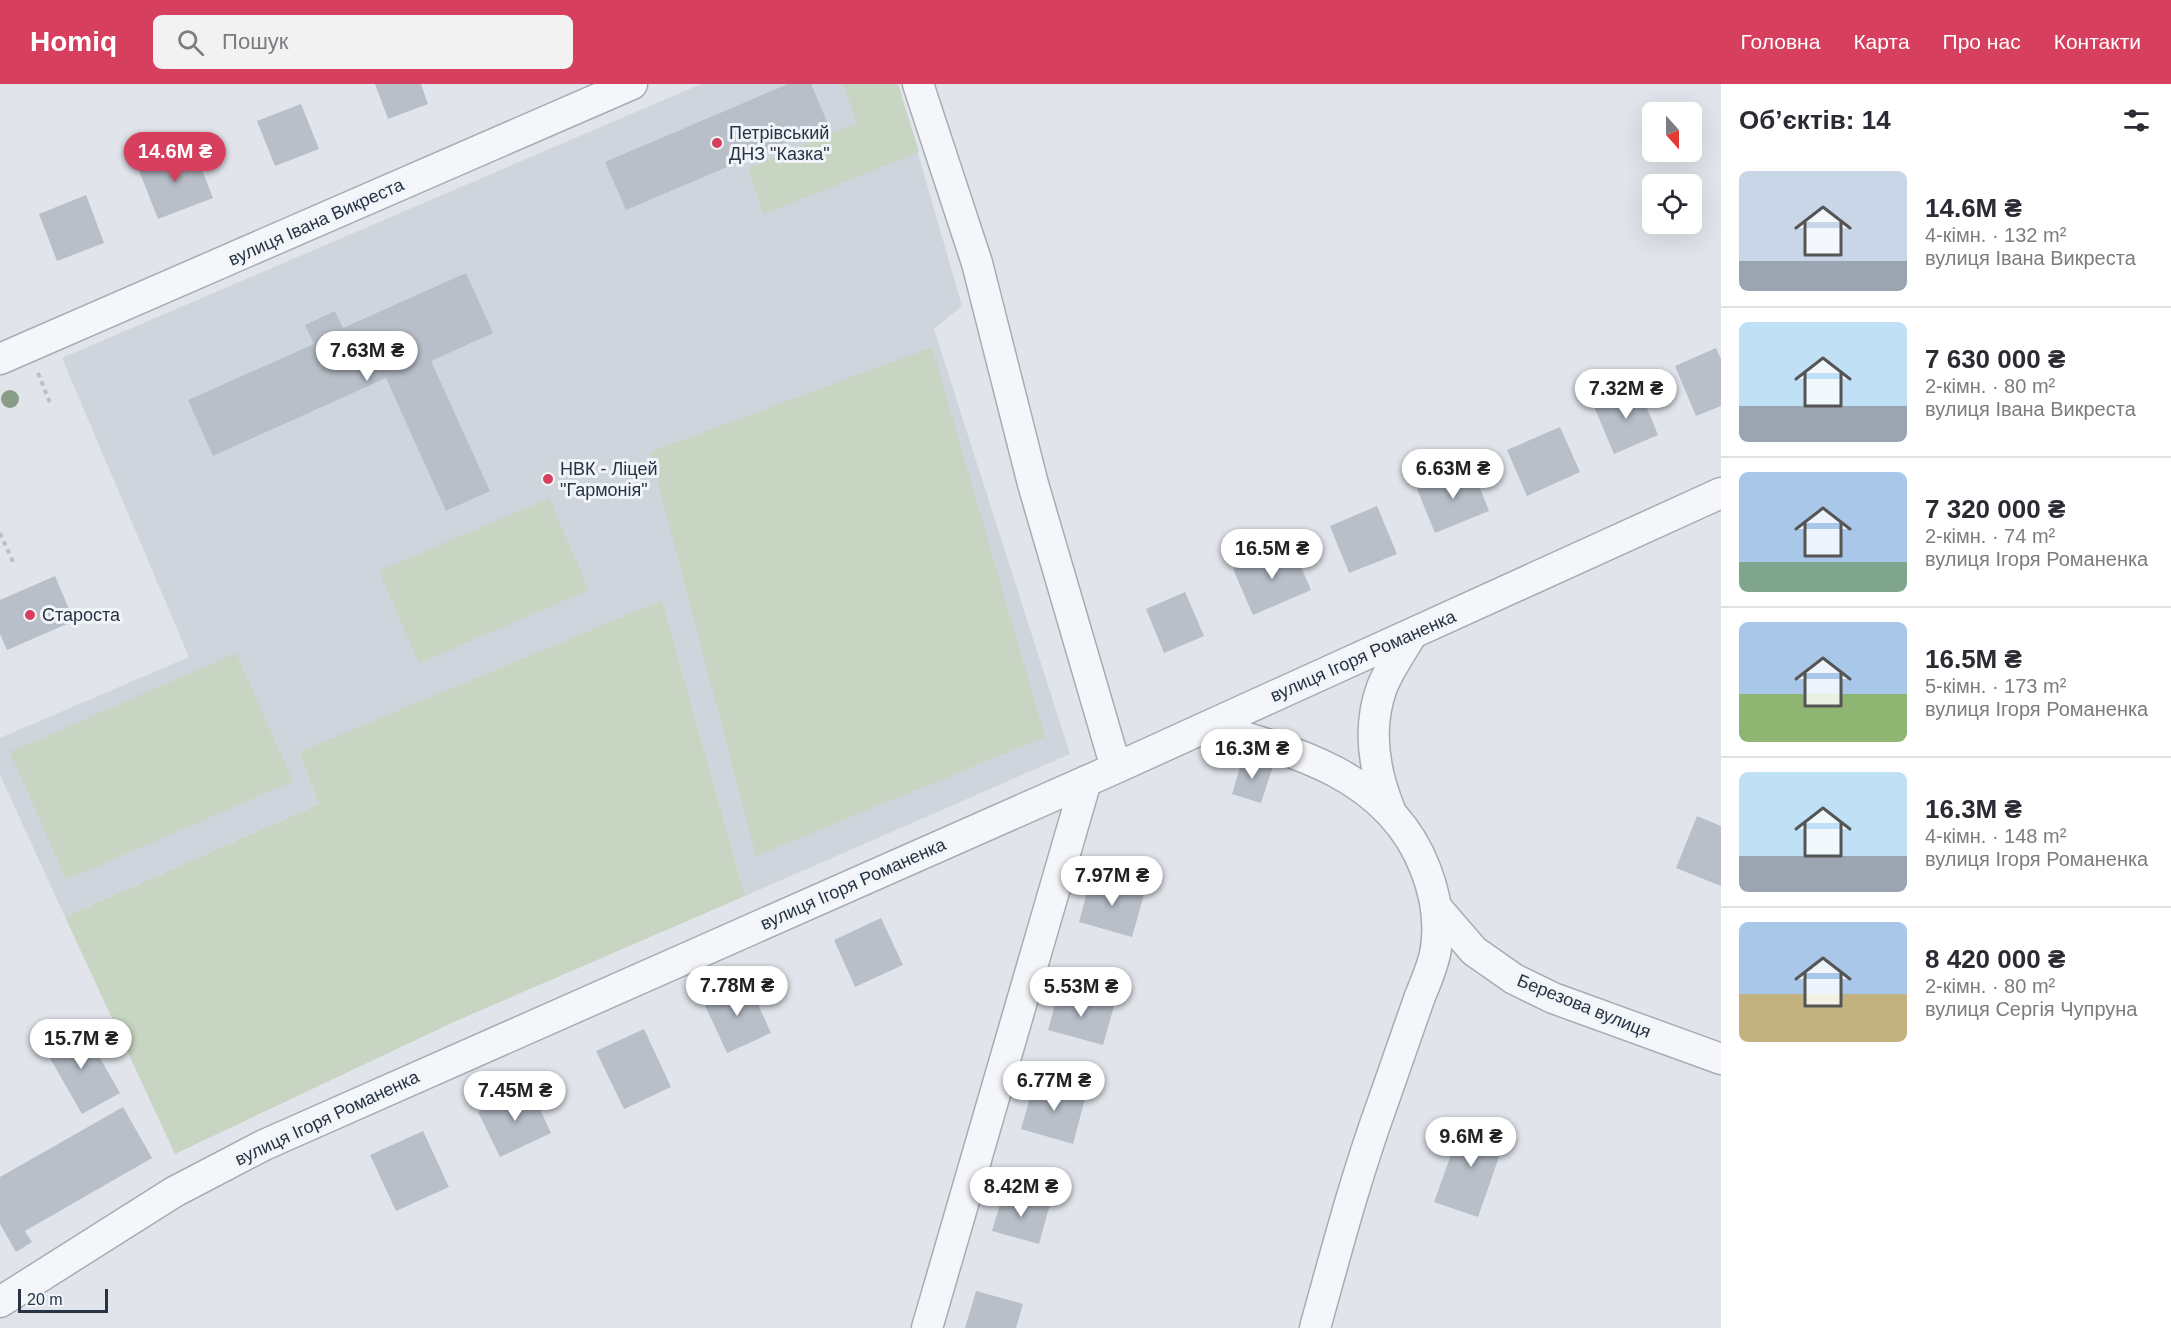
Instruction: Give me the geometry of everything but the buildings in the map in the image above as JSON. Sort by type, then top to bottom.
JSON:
[{"type":"street","name":"вулиця Івана Викреста","points":[[0,359],[632,84]]},
{"type":"street","points":[[918,84],[976,263],[1033,484],[1116,768]]},
{"type":"street","name":"вулиця Ігоря Романенка","points":[[0,1302],[174,1192],[264,1144],[1116,768],[1721,493]]},
{"type":"street","points":[[1391,813],[1381,789],[1375,763],[1373,737],[1376,711],[1382,687],[1412,634]]},
{"type":"street","points":[[1206,727],[1256,740],[1309,759],[1348,778],[1376,797],[1400,822],[1419,850],[1431,882],[1436,907],[1436,949],[1362,1159],[1315,1328]]},
{"type":"street","points":[[927,1328],[1086,781]]},
{"type":"street","name":"Березова вулиця","points":[[1436,907],[1474,951],[1514,979],[1553,998],[1721,1059]]},
{"type":"path","points":[[0,533],[14,564]]},
{"type":"shaded area","name":"НВК - Ліцей \"Гармонія\"","points":[[701,84],[898,84],[962,306],[934,329],[1070,754],[745,896],[662,600],[299,753],[319,804],[65,917],[0,775],[0,738],[189,657],[62,358]]},
{"type":"green space","points":[[843,84],[898,84],[919,152],[763,214],[748,168],[857,123]]},
{"type":"green space","points":[[932,347],[1045,737],[756,856],[650,452]]},
{"type":"green space","points":[[549,498],[589,590],[419,663],[379,571]]},
{"type":"green space","points":[[662,600],[745,896],[456,1021],[175,1154],[65,917],[319,804],[299,752]]},
{"type":"green space","points":[[236,653],[293,781],[66,880],[10,752]]},
{"type":"place","name":"Петрівський ДНЗ \"Казка\"","points":[[717,143]]},
{"type":"place","name":"НВК - Ліцей \"Гармонія\"","points":[[548,479]]},
{"type":"place","name":"Староста","points":[[30,615]]}]
